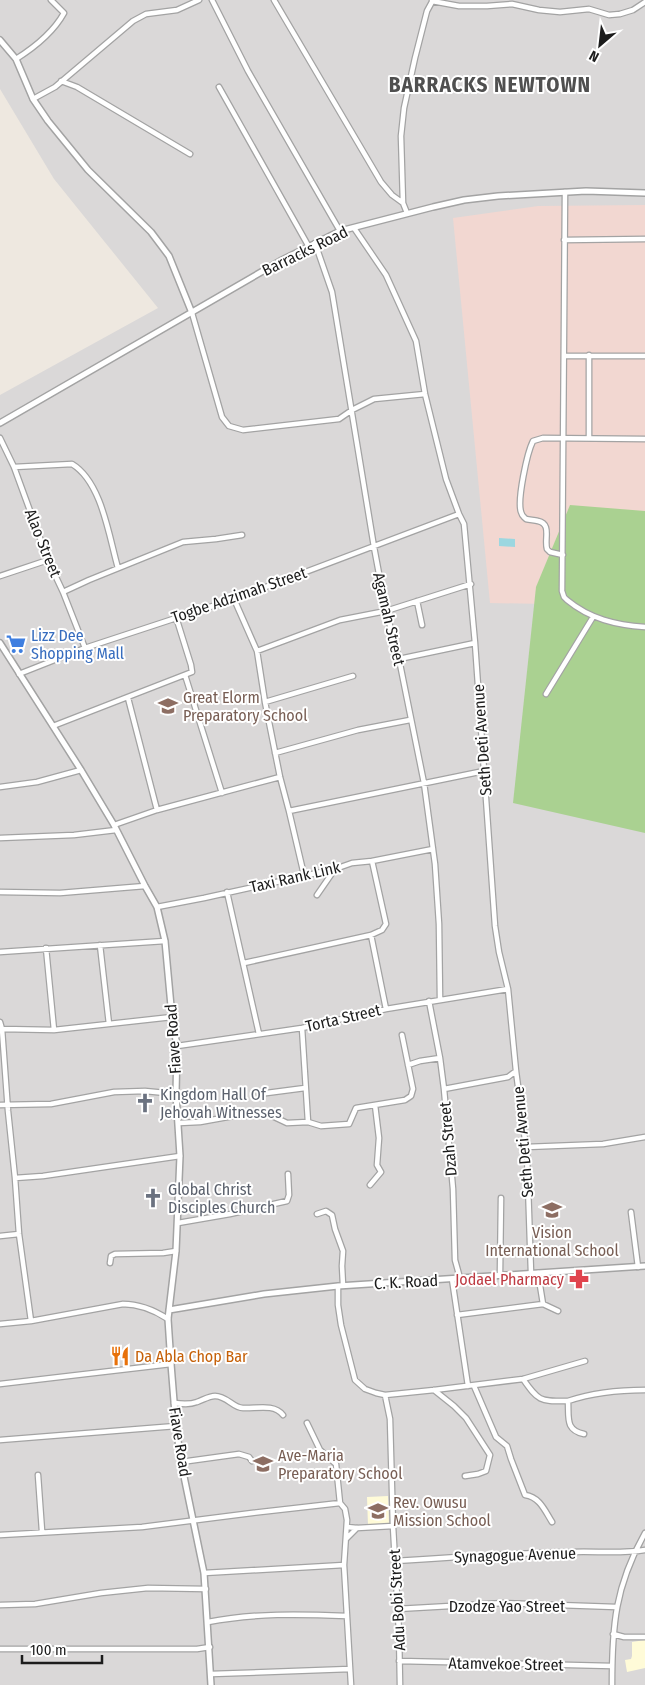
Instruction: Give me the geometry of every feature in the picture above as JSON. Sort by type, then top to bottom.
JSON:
[{"type":"street","points":[[16,59],[45,38],[59,22],[64,13],[51,0]]},
{"type":"street","points":[[34,99],[61,81],[133,21],[146,14],[177,10],[200,0]]},
{"type":"street","points":[[212,0],[248,72],[340,231]]},
{"type":"street","points":[[274,0],[381,182],[392,195],[403,203]]},
{"type":"street","points":[[408,213],[403,203],[401,136],[404,108],[427,11],[433,1],[459,6],[512,4],[560,12],[589,9],[609,15],[633,10],[645,2]]},
{"type":"street","points":[[0,40],[16,59],[34,99],[48,121],[88,170],[151,232],[169,256],[192,313],[222,417],[229,426],[243,430],[339,419],[374,399],[425,394]]},
{"type":"street","points":[[61,81],[77,87],[190,154]]},
{"type":"street","points":[[219,87],[309,246]]},
{"type":"street","name":"Barracks Road","points":[[0,423],[282,260],[340,231],[464,200],[565,192],[609,191],[645,193]]},
{"type":"street","points":[[565,192],[562,555],[564,597],[592,617],[613,623],[645,628]]},
{"type":"street","name":"Seth Deti Avenue","points":[[354,228],[386,275],[416,341],[425,394],[446,479],[464,524],[471,584],[495,926],[508,989],[526,1146],[531,1273]]},
{"type":"street","points":[[564,240],[645,239]]},
{"type":"street","name":"Agamah Street","points":[[315,243],[332,292],[374,547],[386,611],[399,659],[424,783],[433,849],[439,924],[440,999]]},
{"type":"street","points":[[589,355],[589,438]]},
{"type":"street","points":[[564,356],[645,356]]},
{"type":"street","name":"Alao Street","points":[[0,438],[14,467],[48,560],[63,592],[84,648]]},
{"type":"street","points":[[562,555],[550,552],[547,549],[546,526],[541,521],[526,519],[521,512],[520,505],[527,460],[533,441],[539,438],[645,439]]},
{"type":"street","points":[[14,467],[72,464],[81,471],[98,497],[118,568]]},
{"type":"street","name":"Togbe Adzimah Street","points":[[19,674],[84,648],[234,599],[459,514]]},
{"type":"street","points":[[63,592],[183,542],[242,535]]},
{"type":"street","points":[[0,576],[48,560]]},
{"type":"street","points":[[257,651],[340,620],[386,611],[471,584]]},
{"type":"street","points":[[234,599],[257,651],[280,777],[304,875]]},
{"type":"street","points":[[417,601],[422,625]]},
{"type":"street","points":[[53,726],[192,672],[176,617]]},
{"type":"street","points":[[546,694],[592,617]]},
{"type":"street","name":"Fiave Road","points":[[0,643],[3,653],[53,726],[114,825],[157,907],[165,940],[172,1017],[177,1046],[176,1094],[180,1156],[176,1251],[168,1319],[176,1426],[206,1589],[211,1685]]},
{"type":"street","points":[[399,659],[475,643]]},
{"type":"street","points":[[185,675],[222,793]]},
{"type":"street","points":[[265,702],[353,676]]},
{"type":"street","points":[[128,698],[157,810]]},
{"type":"street","points":[[275,753],[358,730],[410,720]]},
{"type":"street","points":[[0,786],[37,782],[81,770]]},
{"type":"street","points":[[289,811],[484,771]]},
{"type":"street","points":[[114,825],[157,810],[280,777]]},
{"type":"street","points":[[0,838],[74,835],[116,830]]},
{"type":"street","name":"Taxi Rank Link","points":[[157,907],[335,869],[352,863],[433,849]]},
{"type":"street","points":[[244,963],[382,930],[386,924],[372,861]]},
{"type":"street","points":[[317,895],[335,869]]},
{"type":"street","points":[[0,892],[60,893],[145,886]]},
{"type":"street","points":[[227,892],[258,1034]]},
{"type":"street","points":[[371,934],[386,1009]]},
{"type":"street","points":[[0,952],[165,940]]},
{"type":"street","points":[[100,945],[110,1024]]},
{"type":"street","points":[[46,948],[54,1030]]},
{"type":"street","name":"Torta Street","points":[[177,1046],[302,1028],[386,1009],[508,989]]},
{"type":"street","name":"Dzah Street","points":[[429,1001],[444,1090],[452,1189],[454,1260],[460,1278]]},
{"type":"street","points":[[1,1029],[54,1030],[172,1017]]},
{"type":"street","points":[[0,1022],[16,1178],[19,1234],[31,1321]]},
{"type":"street","points":[[302,1028],[308,1122]]},
{"type":"street","points":[[179,1123],[200,1122],[256,1112],[270,1115],[287,1123],[308,1122],[321,1126],[349,1124],[356,1108],[405,1100],[411,1096],[412,1089],[402,1035]]},
{"type":"street","points":[[408,1065],[440,1058]]},
{"type":"street","points":[[444,1090],[508,1077],[516,1071]]},
{"type":"street","points":[[259,1094],[305,1088]]},
{"type":"street","points":[[0,1105],[51,1104],[114,1092],[145,1091],[176,1094]]},
{"type":"street","points":[[370,1185],[381,1172],[377,1165],[379,1138],[375,1106]]},
{"type":"street","points":[[526,1146],[603,1144],[645,1137]]},
{"type":"street","points":[[16,1178],[180,1156]]},
{"type":"street","points":[[178,1223],[287,1201],[289,1195],[288,1174]]},
{"type":"street","points":[[500,1274],[501,1198]]},
{"type":"street","points":[[317,1214],[326,1211],[332,1216],[343,1250],[338,1305],[341,1325],[355,1380],[364,1389],[385,1395],[474,1386],[523,1379],[585,1361]]},
{"type":"street","points":[[631,1212],[638,1267]]},
{"type":"street","points":[[0,1236],[19,1234]]},
{"type":"street","points":[[110,1263],[111,1256],[115,1254],[176,1251]]},
{"type":"street","name":"C. K. Road","points":[[169,1310],[264,1294],[341,1285],[645,1266]]},
{"type":"street","points":[[538,1273],[543,1304]]},
{"type":"street","points":[[452,1279],[468,1386]]},
{"type":"street","points":[[0,1324],[31,1321],[123,1304],[145,1307],[168,1319]]},
{"type":"street","points":[[457,1315],[543,1304],[558,1311]]},
{"type":"street","points":[[0,1384],[171,1364]]},
{"type":"street","points":[[523,1379],[534,1396],[551,1401],[568,1401],[580,1397],[645,1390]]},
{"type":"street","points":[[474,1386],[496,1437],[507,1446],[525,1495],[532,1496],[542,1505],[552,1522]]},
{"type":"street","points":[[434,1390],[466,1418],[490,1455],[486,1470],[478,1474],[464,1476]]},
{"type":"street","name":"Adu Bobi Street","points":[[385,1395],[390,1418],[393,1526],[400,1632],[400,1685]]},
{"type":"street","points":[[174,1403],[195,1403],[211,1396],[220,1396],[238,1408],[272,1408],[278,1410],[283,1415]]},
{"type":"street","points":[[568,1401],[570,1426],[574,1431],[584,1434]]},
{"type":"street","points":[[307,1423],[320,1450],[336,1464],[340,1503],[345,1509],[347,1526],[344,1565],[350,1685]]},
{"type":"street","points":[[0,1440],[176,1426]]},
{"type":"street","points":[[182,1462],[239,1454],[249,1457],[252,1461]]},
{"type":"street","points":[[38,1475],[42,1531]]},
{"type":"street","points":[[0,1535],[42,1531],[142,1527],[340,1503]]},
{"type":"street","points":[[347,1526],[357,1528],[393,1526]]},
{"type":"street","points":[[346,1539],[357,1528]]},
{"type":"street","points":[[612,1685],[616,1607],[620,1590],[635,1552],[645,1533]]},
{"type":"street","name":"Synagogue Avenue","points":[[395,1561],[564,1552],[635,1552],[645,1550]]},
{"type":"street","points":[[204,1572],[344,1565]]},
{"type":"street","points":[[0,1604],[35,1604],[148,1588],[206,1589]]},
{"type":"street","name":"Dzodze Yao Street","points":[[397,1609],[504,1603],[616,1607]]},
{"type":"street","points":[[208,1622],[237,1617],[308,1614],[347,1616]]},
{"type":"street","points":[[614,1634],[624,1637],[645,1637]]},
{"type":"street","points":[[0,1650],[197,1649],[210,1647]]},
{"type":"street","name":"Atamvekoe Street","points":[[400,1661],[612,1666]]},
{"type":"street","points":[[211,1674],[350,1669]]},
{"type":"shaded area","points":[[0,0],[645,0],[645,1685],[0,1685],[0,395],[158,308],[54,179],[0,89]]},
{"type":"shaded area","points":[[645,205],[645,606],[490,603],[453,218],[538,206]]},
{"type":"shaded area","name":"Rev. Owusu Mission School","points":[[388,1496],[389,1525],[368,1526],[367,1497]]},
{"type":"shaded area","points":[[645,1640],[645,1668],[627,1672],[625,1660],[631,1659],[632,1642]]},
{"type":"green space","points":[[570,505],[645,511],[645,833],[513,803],[536,587]]},
{"type":"water","points":[[499,538],[515,539],[515,547],[499,546]]},
{"type":"place","name":"Lizz Dee Shopping Mall","points":[[16,644]]},
{"type":"place","name":"Great Elorm Preparatory School","points":[[168,706]]},
{"type":"place","name":"Kingdom Hall Of Jehovah Witnesses","points":[[145,1103]]},
{"type":"place","name":"Global Christ Disciples Church","points":[[153,1198]]},
{"type":"place","name":"Vision International School","points":[[552,1210]]},
{"type":"place","name":"Jodael Pharmacy","points":[[579,1279]]},
{"type":"place","name":"Da Abla Chop Bar","points":[[120,1356]]},
{"type":"place","name":"Ave-Maria Preparatory School","points":[[263,1464]]},
{"type":"place","name":"Rev. Owusu Mission School","points":[[378,1511]]},
{"type":"district","name":"BARRACKS NEWTOWN","points":[[490,85]]}]
